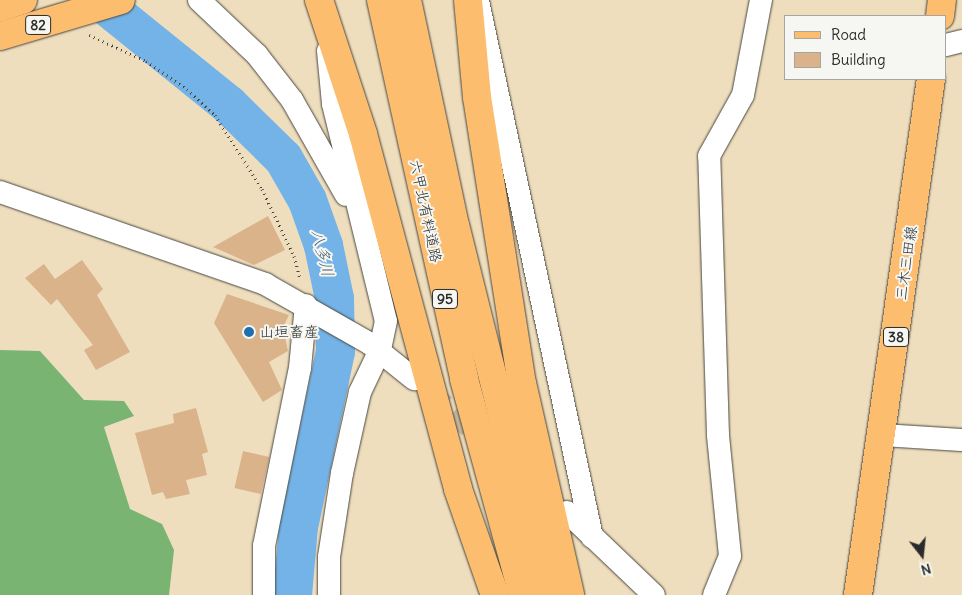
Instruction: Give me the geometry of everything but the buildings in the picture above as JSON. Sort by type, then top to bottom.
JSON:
[{"type":"main road","name":"82","points":[[0,7],[23,0]]},
{"type":"main road","name":"82","points":[[0,36],[121,0]]},
{"type":"main road","name":"六甲北有料道路","points":[[381,0],[460,360],[523,595]]},
{"type":"main road","name":"六甲北有料道路","points":[[407,0],[464,264],[547,595]]},
{"type":"main road","points":[[468,0],[477,97],[522,384],[570,595]]},
{"type":"main road","points":[[940,15],[942,0]]},
{"type":"main road","points":[[322,10],[362,134],[458,489],[495,595]]},
{"type":"main road","name":"三木三田線","points":[[858,595],[931,80]]},
{"type":"street","points":[[199,0],[257,55],[292,100],[341,182],[371,253]]},
{"type":"street","points":[[478,0],[592,537]]},
{"type":"street","points":[[714,595],[730,556],[718,435],[709,156],[743,95],[761,0]]},
{"type":"street","points":[[322,10],[333,104],[371,253],[386,321],[374,347],[360,392],[342,473],[329,557],[329,595]]},
{"type":"street","points":[[947,45],[962,41]]},
{"type":"street","points":[[0,192],[265,284],[303,304],[374,347],[414,379]]},
{"type":"street","points":[[264,595],[264,546],[300,368],[303,304]]},
{"type":"street","points":[[882,435],[962,440]]},
{"type":"street","points":[[566,512],[650,594]]},
{"type":"path","points":[[65,17],[146,61],[187,89],[215,116],[262,189],[294,256],[303,304]]},
{"type":"green space","points":[[0,350],[40,351],[84,400],[124,401],[134,416],[104,427],[130,509],[162,524],[174,550],[169,595],[0,595]]},
{"type":"waterway","name":"八多川","points":[[99,0],[228,104],[283,158],[307,200],[323,245],[334,298],[335,351],[298,526],[292,595]]},
{"type":"tunnel","points":[[428,391],[483,439]]},
{"type":"place","name":"山垣畜産","points":[[249,332]]}]
